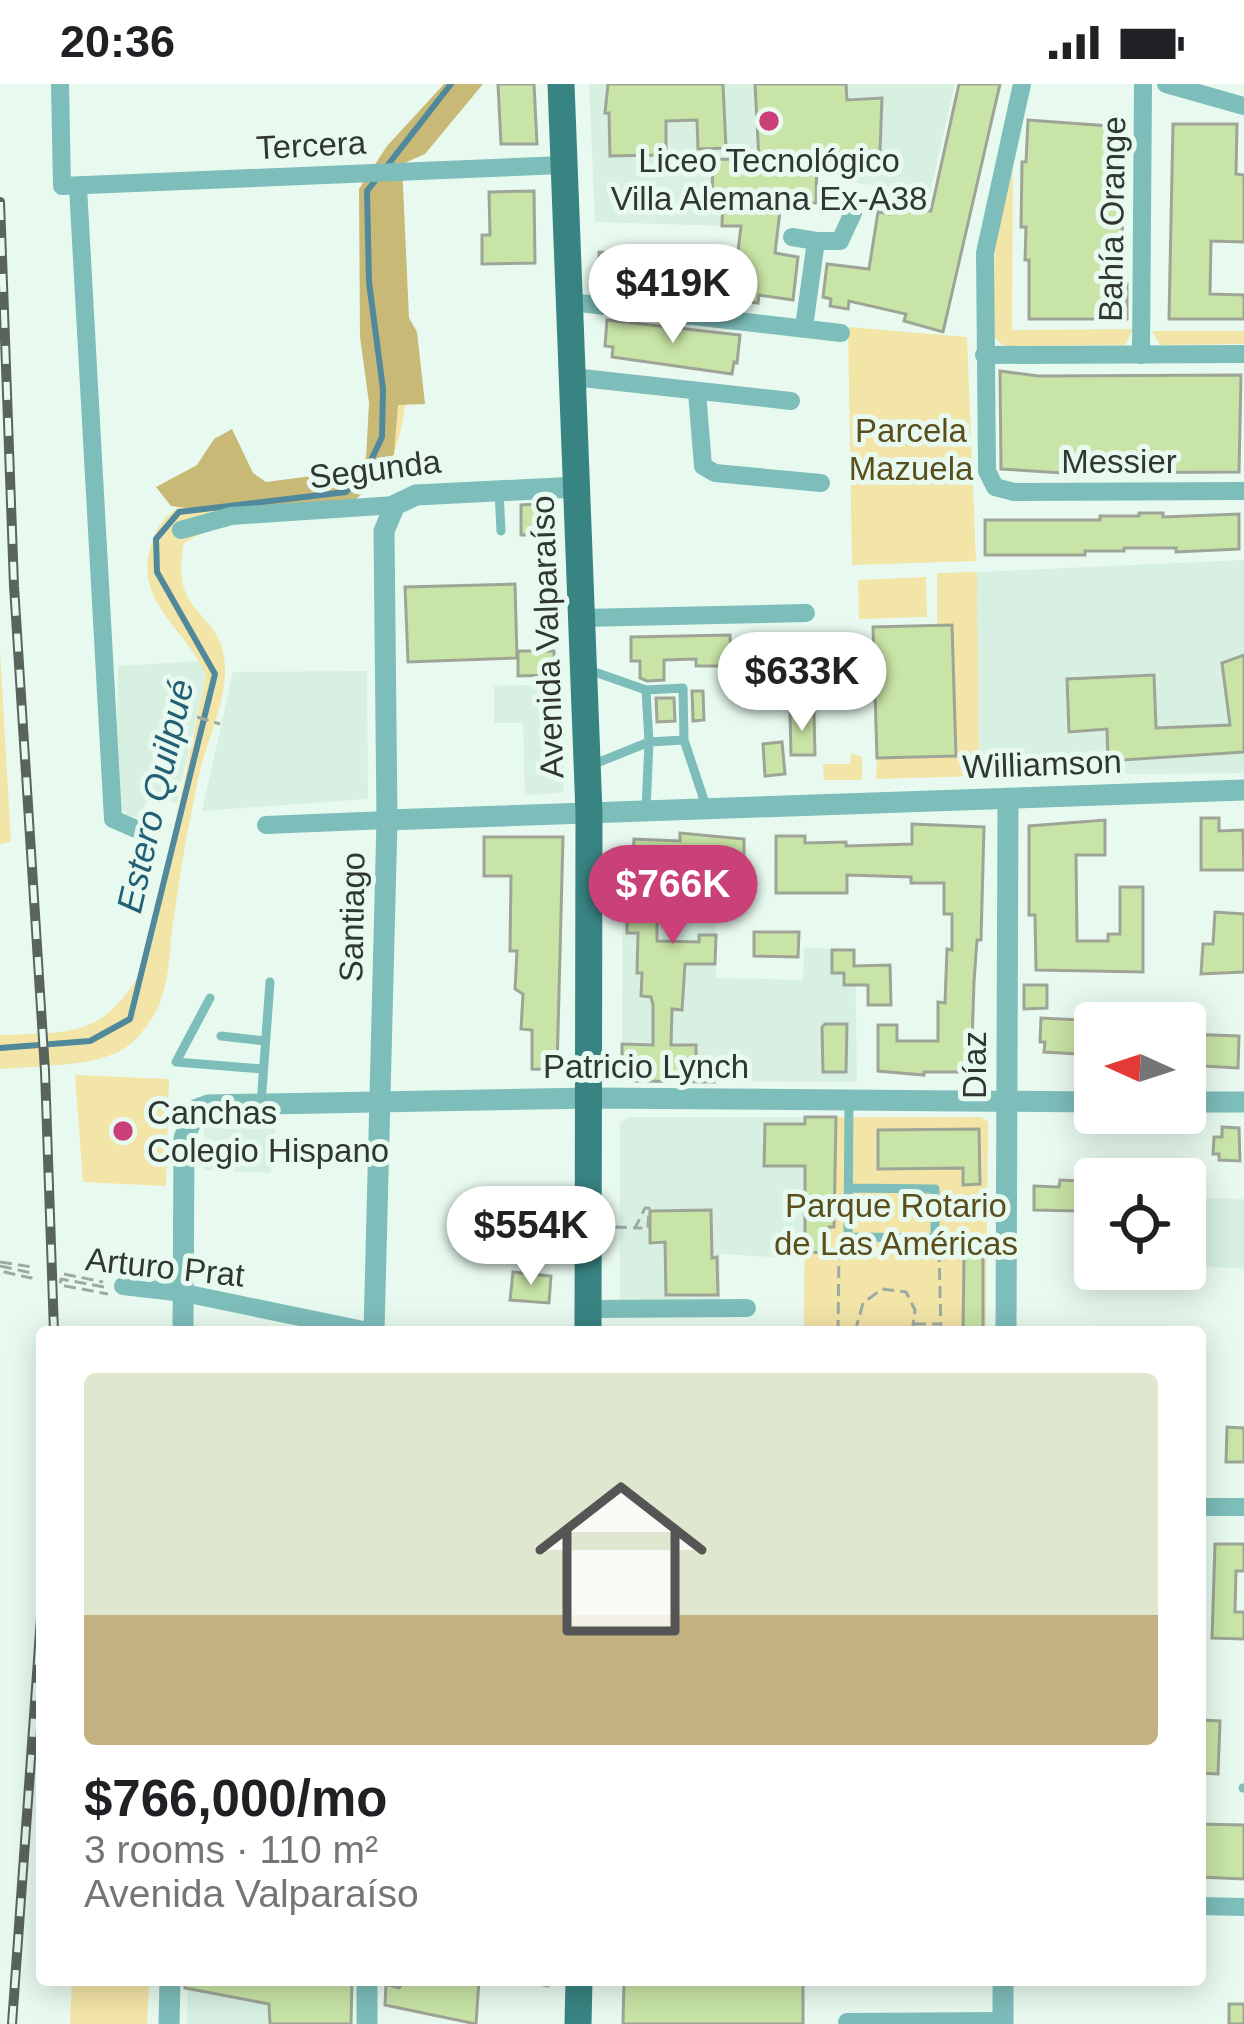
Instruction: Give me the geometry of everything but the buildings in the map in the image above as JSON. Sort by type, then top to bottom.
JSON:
[{"type":"main road","name":"Avenida Valparaíso","points":[[561,84],[588,767],[588,1321]]},
{"type":"main road","points":[[578,2024],[579,1986]]},
{"type":"street","points":[[60,84],[112,819],[136,829]]},
{"type":"street","points":[[1022,84],[985,253],[985,355],[1244,354]]},
{"type":"street","name":"Bahía Orange","points":[[1141,355],[1143,84]]},
{"type":"street","points":[[1166,84],[1244,106]]},
{"type":"street","name":"Tercera","points":[[70,187],[563,165]]},
{"type":"street","points":[[792,237],[840,241],[853,213]]},
{"type":"street","points":[[804,327],[816,242]]},
{"type":"street","points":[[571,302],[842,333]]},
{"type":"street","name":"Messier","points":[[985,355],[987,471],[995,488],[1014,492],[1244,491]]},
{"type":"street","points":[[573,377],[791,400]]},
{"type":"street","points":[[697,392],[703,466],[715,473],[821,483]]},
{"type":"street","name":"Segunda","points":[[181,530],[231,516],[386,505],[416,495],[578,487]]},
{"type":"street","name":"Santiago","points":[[374,1326],[387,820],[386,505]]},
{"type":"street","points":[[582,618],[806,613]]},
{"type":"street","name":"Williamson","points":[[266,825],[1244,790]]},
{"type":"street","name":"Díaz","points":[[1006,1326],[1008,798]]},
{"type":"street","name":"Patricio Lynch","points":[[184,1293],[184,1138],[197,1109],[208,1105],[591,1098],[1074,1102]]},
{"type":"street","points":[[1206,1102],[1244,1102]]},
{"type":"street","name":"Arturo Prat","points":[[123,1286],[184,1293],[345,1326]]},
{"type":"street","points":[[183,1326],[184,1293]]},
{"type":"street","points":[[588,1321],[747,1308]]},
{"type":"street","points":[[1206,1507],[1244,1507]]},
{"type":"street","points":[[1206,1906],[1244,1907]]},
{"type":"street","points":[[169,2024],[170,1986]]},
{"type":"street","points":[[367,2024],[368,1986]]},
{"type":"street","points":[[847,2022],[1003,2022],[1003,1986]]},
{"type":"lane","points":[[499,490],[501,531]]},
{"type":"lane","points":[[584,668],[646,690],[683,688],[684,740],[706,809]]},
{"type":"lane","points":[[646,690],[646,811]]},
{"type":"lane","points":[[588,767],[649,742],[684,740]]},
{"type":"lane","points":[[261,1104],[270,982]]},
{"type":"lane","points":[[210,998],[176,1061],[263,1069]]},
{"type":"lane","points":[[221,1036],[266,1041]]},
{"type":"lane","points":[[848,1188],[935,1189],[935,1238],[848,1237],[848,1188],[849,1100]]},
{"type":"path","points":[[360,460],[386,505]]},
{"type":"path","points":[[197,717],[220,724]]},
{"type":"path","points":[[589,1227],[635,1228]]},
{"type":"path","points":[[838,1326],[838,1249],[848,1237]]},
{"type":"path","points":[[857,1326],[863,1303],[882,1289],[906,1292],[915,1310],[914,1324],[941,1324],[941,1256],[935,1238]]},
{"type":"path","points":[[0,1266],[32,1267]]},
{"type":"path","name":"Arturo Prat","points":[[64,1274],[112,1283],[111,1289],[61,1279],[60,1285],[122,1297],[123,1286]]},
{"type":"shaded area","points":[[444,84],[483,84],[425,154],[402,164],[409,318],[417,332],[425,404],[398,405],[393,467],[349,505],[225,512],[171,506],[156,487],[197,465],[214,439],[232,429],[253,473],[266,482],[342,472],[366,459],[369,403],[360,337],[359,189],[387,146]]},
{"type":"shaded area","name":"Liceo Tecnológico Villa Alemana Ex-A38","points":[[589,84],[955,84],[930,193],[850,182],[852,163],[762,160],[761,227],[595,222]]},
{"type":"shaded area","points":[[1244,560],[1244,773],[979,776],[977,572]]},
{"type":"shaded area","points":[[202,661],[207,672],[177,802],[145,802],[144,818],[128,816],[115,801],[118,666]]},
{"type":"shaded area","points":[[367,671],[368,799],[202,811],[233,672]]},
{"type":"shaded area","points":[[560,684],[564,789],[525,795],[523,723],[494,723],[494,686]]},
{"type":"shaded area","points":[[623,873],[716,875],[716,978],[803,980],[804,948],[855,949],[857,1082],[633,1081],[622,1068]]},
{"type":"shaded area","points":[[212,1116],[276,1116],[271,1173],[204,1170],[204,1124]]},
{"type":"shaded area","points":[[628,1117],[805,1117],[805,1259],[720,1254],[720,1299],[620,1301],[620,1123]]},
{"type":"shaded area","points":[[1206,1198],[1244,1199],[1244,1269],[1206,1266]]},
{"type":"shaded area","points":[[188,1986],[352,1986],[351,2024],[187,2024]]},
{"type":"green space","points":[[446,121],[398,174],[408,370],[397,444],[384,473],[223,521],[184,543],[183,586],[216,633],[225,680],[192,808],[159,1005],[140,1034],[113,1054],[0,1069],[0,1035],[51,1033],[88,1025],[119,1003],[147,960],[206,675],[150,585],[147,568],[155,535],[165,518],[182,505],[356,473],[371,447],[369,192]]},
{"type":"green space","points":[[1013,170],[1012,330],[1133,329],[1125,345],[1004,346],[993,336],[995,242]]},
{"type":"green space","name":"Parcela Mazuela","points":[[848,327],[967,337],[976,561],[852,565]]},
{"type":"green space","points":[[1152,331],[1244,331],[1244,344],[1160,345]]},
{"type":"green space","points":[[977,572],[979,776],[876,779],[877,758],[956,755],[952,625],[937,625],[937,573]]},
{"type":"green space","points":[[926,577],[927,617],[859,619],[858,580]]},
{"type":"green space","points":[[0,650],[11,842],[0,844]]},
{"type":"green space","points":[[851,753],[862,757],[862,780],[824,780],[823,764],[850,764]]},
{"type":"green space","name":"Canchas Colegio Hispano","points":[[75,1075],[169,1079],[166,1186],[83,1182]]},
{"type":"green space","name":"Parque Rotario de Las Américas","points":[[805,1117],[981,1117],[988,1122],[986,1326],[804,1326]]},
{"type":"green space","points":[[72,1986],[149,1986],[147,2024],[70,2024]]},
{"type":"waterway","name":"Estero Quilpué","points":[[387,166],[451,84]]},
{"type":"waterway","name":"Estero Quilpué","points":[[0,1048],[90,1041],[130,1019],[215,674],[157,572],[156,539],[179,512],[346,492],[367,469],[382,437],[383,389],[369,282],[367,191],[378,177]]},
{"type":"railway","points":[[0,202],[14,586],[45,1071],[54,1326]]},
{"type":"railway","points":[[12,2024],[36,1688]]},
{"type":"place","name":"Liceo Tecnológico Villa Alemana Ex-A38","points":[[769,121]]},
{"type":"place","name":"Canchas Colegio Hispano","points":[[123,1131]]}]
